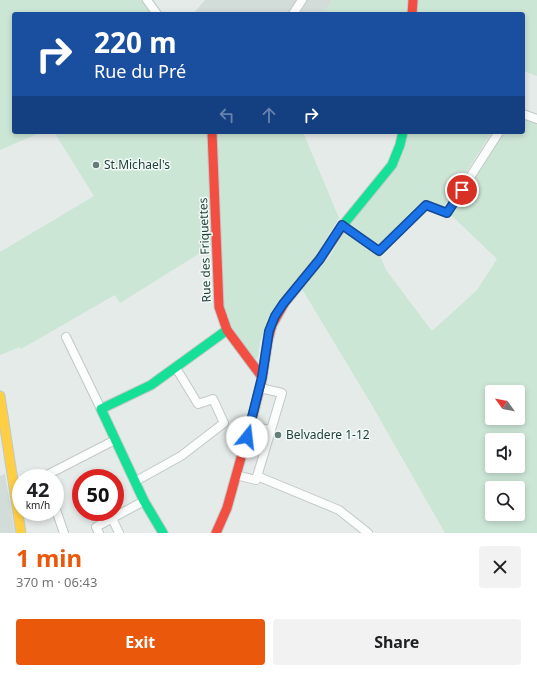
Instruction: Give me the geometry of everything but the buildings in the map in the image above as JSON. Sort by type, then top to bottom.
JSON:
[{"type":"main road","points":[[412,12],[413,0]]},
{"type":"main road","name":"Rue des Friquettes","points":[[212,134],[219,307],[227,330],[262,377]]},
{"type":"main road","points":[[216,533],[227,510],[260,388],[269,331],[275,316],[320,259],[342,225],[357,206],[379,184],[392,167],[403,134]]},
{"type":"main road","points":[[163,533],[144,501],[136,481],[101,409],[151,386],[227,330]]},
{"type":"main road","points":[[0,396],[21,533]]},
{"type":"street","points":[[147,0],[156,12]]},
{"type":"street","points":[[294,12],[302,0]]},
{"type":"street","points":[[525,115],[537,119]]},
{"type":"street","points":[[342,225],[379,251],[426,205],[447,213],[497,134]]},
{"type":"street","points":[[66,337],[101,409]]},
{"type":"street","points":[[136,481],[181,456],[224,423],[214,399],[198,404],[176,368]]},
{"type":"street","points":[[236,475],[256,480],[282,393],[260,388]]},
{"type":"street","points":[[254,427],[271,430]]},
{"type":"street","points":[[59,469],[115,440]]},
{"type":"street","points":[[257,476],[339,510],[368,533]]},
{"type":"street","points":[[124,512],[144,501]]},
{"type":"street","points":[[60,521],[64,533]]},
{"type":"street","points":[[99,533],[96,527],[107,521]]},
{"type":"street","points":[[113,521],[119,533]]},
{"type":"shaded area","points":[[205,0],[299,0],[291,12],[195,12]]},
{"type":"shaded area","points":[[306,0],[332,0],[324,12],[298,12]]},
{"type":"shaded area","points":[[5,474],[15,533],[0,533],[0,476]]},
{"type":"green space","points":[[0,0],[144,0],[153,12],[12,12],[12,134],[37,134],[0,150]]},
{"type":"green space","points":[[332,0],[408,0],[407,12],[324,12]]},
{"type":"green space","points":[[418,0],[537,0],[537,76],[525,72],[525,12],[417,12]]},
{"type":"green space","points":[[525,120],[537,124],[537,533],[445,533],[370,402],[302,289],[332,253],[343,233],[348,232],[380,256],[386,270],[432,331],[477,290],[497,259],[451,215],[503,134],[525,134]]},
{"type":"green space","points":[[55,134],[207,134],[213,245],[120,303],[115,295],[21,349],[20,347],[0,355],[0,252],[94,196]]},
{"type":"green space","points":[[215,134],[304,134],[339,218],[310,265],[268,320],[260,342],[258,357],[255,359],[229,324],[223,306]]},
{"type":"green space","points":[[407,134],[491,134],[443,208],[423,202],[378,249],[351,229],[350,222],[396,169],[405,148]]},
{"type":"traffic: fast","points":[[343,225],[392,165],[403,134]]},
{"type":"traffic: fast","points":[[163,533],[144,501],[101,409],[151,385],[227,330]]},
{"type":"traffic: slow","points":[[0,396],[21,533]]},
{"type":"traffic: jam","points":[[412,12],[413,0]]},
{"type":"traffic: jam","points":[[212,134],[219,307],[227,330],[262,377]]},
{"type":"traffic: jam","points":[[216,533],[227,508],[254,411],[262,379],[268,340],[272,325],[285,302],[319,260],[343,225]]},
{"type":"place","name":"St.Michael's","points":[[96,165]]},
{"type":"place","name":"Belvadere 1-12","points":[[278,435]]},
{"type":"route","points":[[247,437],[262,377],[269,331],[275,316],[320,259],[342,225],[379,251],[426,205],[447,213],[462,190]]}]
